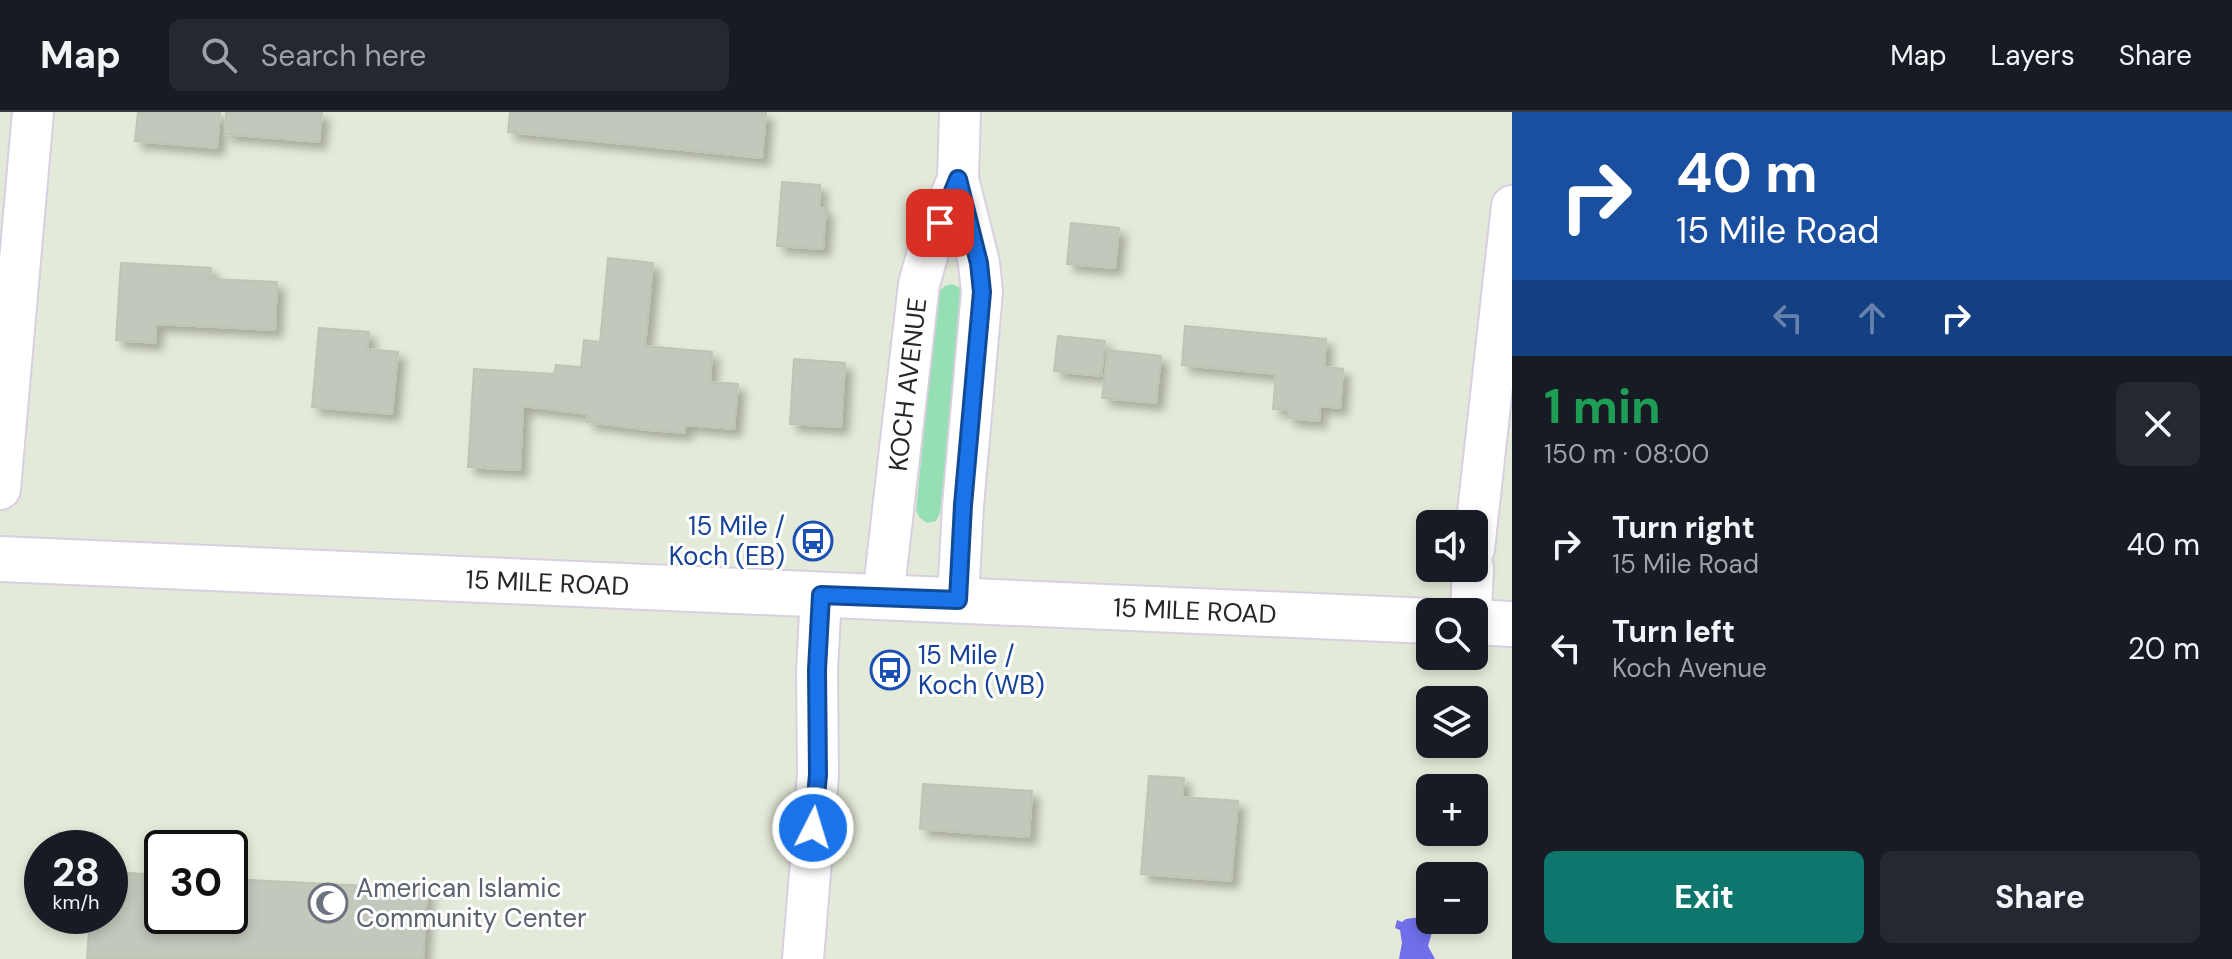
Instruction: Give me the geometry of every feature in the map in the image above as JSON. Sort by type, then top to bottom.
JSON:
[{"type":"main road","name":"15 MILE ROAD","points":[[0,559],[1416,620]]},
{"type":"main road","points":[[1488,623],[1512,624]]},
{"type":"street","points":[[0,489],[33,112]]},
{"type":"street","name":"KOCH AVENUE","points":[[958,600],[982,292],[979,263],[958,179],[960,112]]},
{"type":"street","name":"KOCH AVENUE","points":[[883,597],[919,284],[930,245],[958,179]]},
{"type":"street","points":[[1478,510],[1512,206]]},
{"type":"street","points":[[803,959],[818,775],[817,670],[821,595]]},
{"type":"green space","points":[[952,284],[959,287],[963,295],[940,513],[936,521],[927,523],[916,511],[938,292]]},
{"type":"shaded area","points":[[1416,918],[1416,934],[1432,934],[1428,946],[1435,959],[1399,959],[1402,943],[1400,930],[1395,928],[1397,920],[1402,922]]},
{"type":"building","points":[[138,112],[220,112],[217,148],[135,141]]},
{"type":"building","points":[[226,112],[322,112],[319,142],[225,134]]},
{"type":"building","points":[[510,112],[766,112],[762,158],[508,132]]},
{"type":"building","points":[[782,182],[820,185],[819,208],[826,209],[823,249],[777,246]]},
{"type":"building","points":[[1071,223],[1119,228],[1115,268],[1067,264]]},
{"type":"building","points":[[608,258],[653,263],[645,346],[712,352],[710,382],[738,384],[734,429],[685,425],[685,433],[649,430],[587,422],[588,414],[523,406],[520,470],[468,467],[474,369],[554,374],[556,365],[581,367],[584,340],[600,342]]},
{"type":"building","points":[[121,263],[211,268],[210,279],[277,282],[275,330],[156,324],[155,343],[116,340]]},
{"type":"building","points":[[1185,326],[1326,339],[1324,367],[1343,369],[1340,408],[1320,406],[1319,421],[1288,418],[1288,410],[1273,409],[1276,374],[1182,365]]},
{"type":"building","points":[[319,328],[369,332],[367,349],[398,352],[392,414],[312,407]]},
{"type":"building","points":[[1058,336],[1105,341],[1101,376],[1054,371]]},
{"type":"building","points":[[1108,350],[1161,356],[1156,403],[1102,398]]},
{"type":"building","points":[[794,359],[845,363],[841,427],[790,424]]},
{"type":"building","points":[[1149,776],[1184,778],[1182,797],[1238,801],[1231,881],[1141,874]]},
{"type":"building","points":[[923,784],[1032,791],[1029,837],[920,829]]},
{"type":"building","name":"American Islamic Community Center","points":[[128,873],[144,874],[144,934],[248,934],[248,880],[427,889],[423,959],[87,959],[89,934],[128,934]]},
{"type":"place","name":"15 Mile / Koch (EB)","points":[[813,541]]},
{"type":"place","name":"15 Mile / Koch (WB)","points":[[890,670]]},
{"type":"place","name":"American Islamic Community Center","points":[[328,903]]},
{"type":"route","points":[[813,828],[818,775],[817,670],[821,595],[958,600],[982,292],[979,263],[958,179],[940,223]]}]
